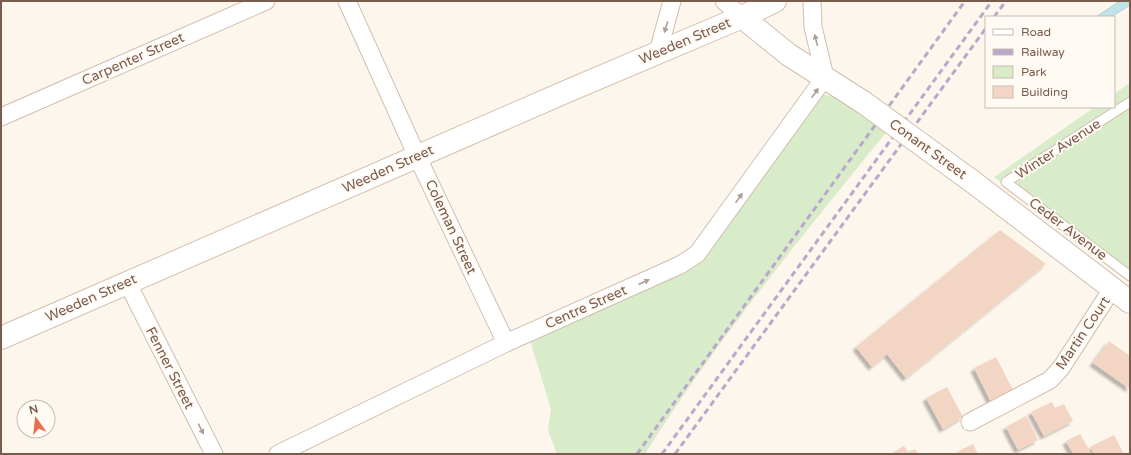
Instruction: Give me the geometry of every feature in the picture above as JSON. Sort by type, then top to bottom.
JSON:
[{"type":"main road","name":"Weeden Street","points":[[1,338],[417,156],[742,17],[775,1]]},
{"type":"main road","name":"Conant Street","points":[[742,17],[790,54],[863,102],[973,182],[1130,302]]},
{"type":"street","name":"Carpenter Street","points":[[1,117],[266,1]]},
{"type":"street","name":"Coleman Street","points":[[347,1],[417,156],[506,343]]},
{"type":"street","points":[[658,52],[672,1]]},
{"type":"street","name":"Conant Street","points":[[724,1],[742,17]]},
{"type":"street","points":[[812,1],[813,27],[826,77]]},
{"type":"street","name":"Centre Street","points":[[278,454],[506,343],[680,266],[697,254],[826,77]]},
{"type":"street","name":"Fenner Street","points":[[127,282],[214,454]]},
{"type":"street","name":"Martin Court","points":[[970,422],[1050,380],[1061,368],[1112,289]]},
{"type":"lane","name":"Winter Avenue","points":[[1006,182],[1130,102]]},
{"type":"lane","name":"Ceder Avenue","points":[[1006,182],[1130,276]]},
{"type":"green space","points":[[1130,83],[1130,280],[994,177],[1094,108],[1115,108],[1115,93]]},
{"type":"green space","points":[[817,94],[855,99],[893,124],[796,245],[733,327],[702,369],[645,454],[557,454],[548,430],[551,409],[529,337],[674,269]]},
{"type":"water","points":[[1120,1],[1130,1],[1130,5],[1113,16],[1098,16]]},
{"type":"building","points":[[1000,230],[1046,264],[906,378],[887,354],[872,367],[856,347]]},
{"type":"building","points":[[1109,341],[1130,356],[1130,389],[1093,363]]},
{"type":"building","points":[[996,357],[1014,392],[992,404],[974,368]]},
{"type":"building","points":[[947,387],[963,417],[943,429],[926,398]]},
{"type":"building","points":[[1052,402],[1055,408],[1064,404],[1073,421],[1044,436],[1031,412]]},
{"type":"building","points":[[1026,416],[1038,440],[1018,450],[1006,427]]},
{"type":"building","points":[[1080,434],[1091,453],[1090,454],[1073,454],[1066,441]]},
{"type":"building","points":[[1114,435],[1124,454],[1094,454],[1090,447]]},
{"type":"building","points":[[973,444],[978,454],[953,454]]},
{"type":"building","points":[[904,446],[908,452],[915,449],[918,454],[891,454]]},
{"type":"railway","points":[[637,454],[965,1]]},
{"type":"railway","points":[[662,454],[992,1]]},
{"type":"railway","points":[[995,16],[1006,1]]},
{"type":"railway","points":[[675,454],[985,29]]}]
